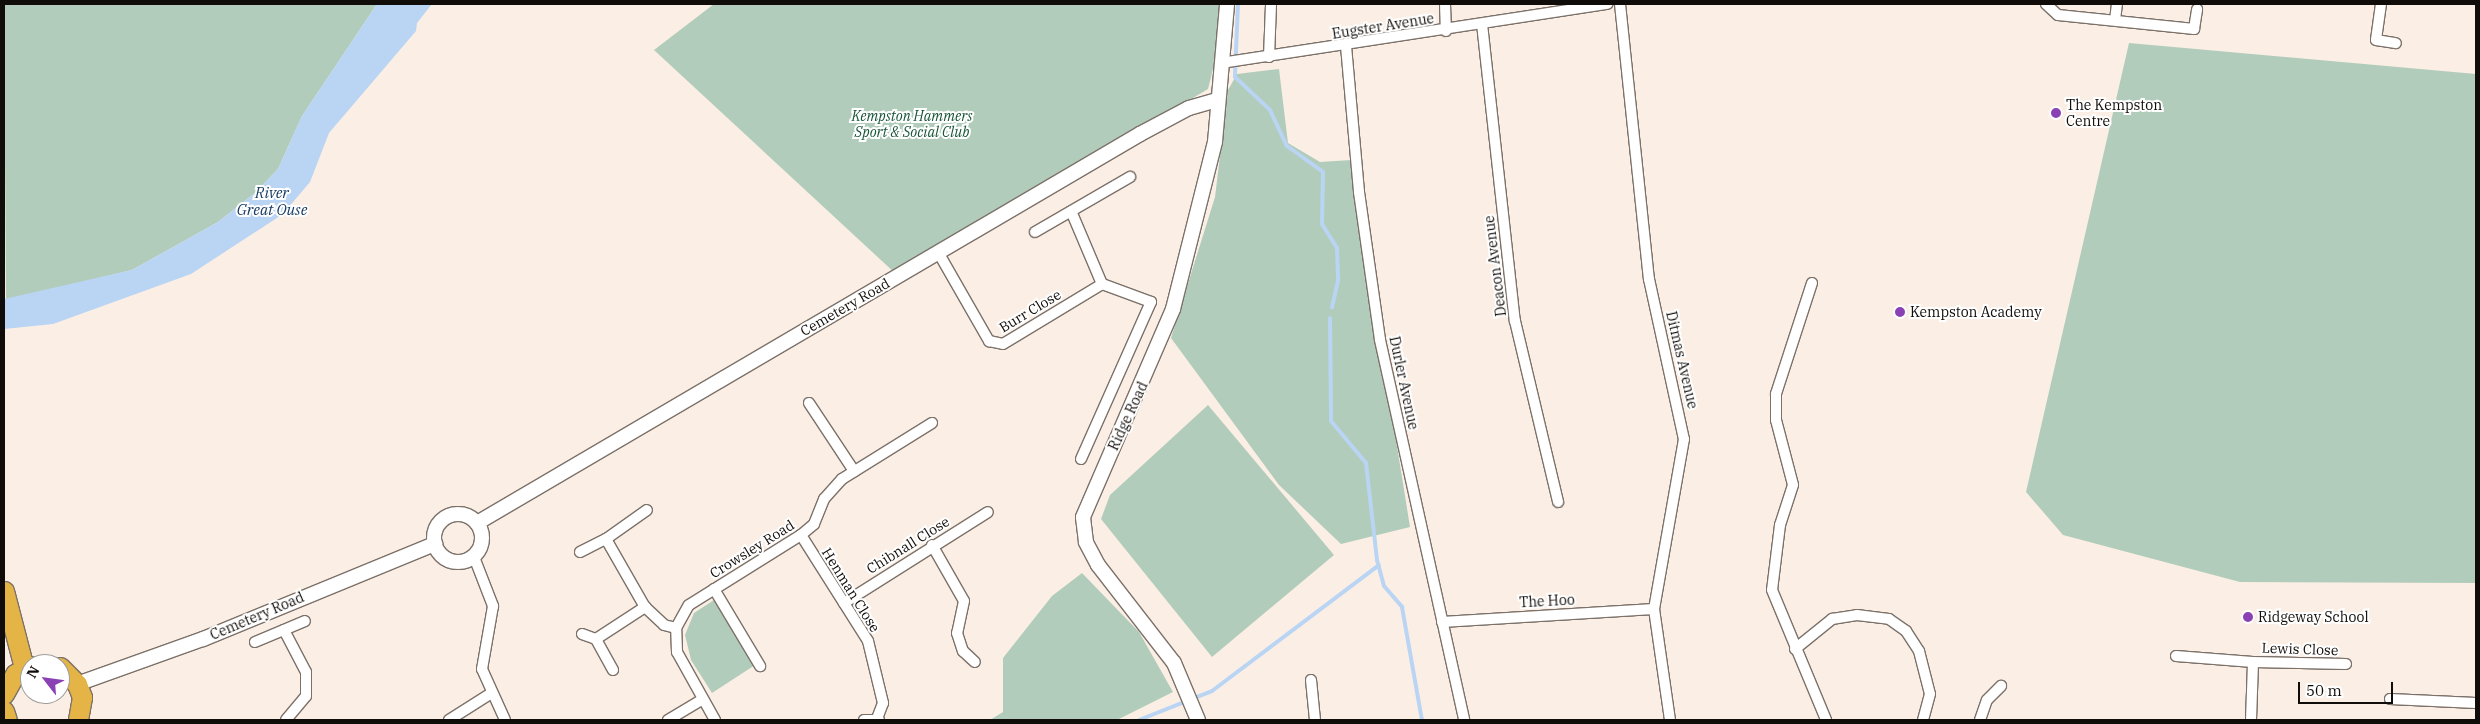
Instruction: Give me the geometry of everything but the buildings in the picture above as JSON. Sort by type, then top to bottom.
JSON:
[{"type":"highway","points":[[4,591],[26,654]]},
{"type":"highway","points":[[70,676],[78,684],[82,697],[78,720]]},
{"type":"highway","points":[[4,694],[20,677]]},
{"type":"main road","name":"Ridge Road","points":[[1198,720],[1192,700],[1174,663],[1098,565],[1086,542],[1083,517],[1174,309],[1206,190],[1220,83],[1231,62],[1227,4]]},
{"type":"main road","name":"Cemetery Road","points":[[477,523],[938,252],[1189,108],[1217,100]]},
{"type":"main road","points":[[450,515],[466,515],[477,523],[482,545],[474,557],[463,562],[448,560],[435,544],[434,533],[450,515]]},
{"type":"main road","name":"Cemetery Road","points":[[78,684],[203,639],[435,544]]},
{"type":"street","points":[[1269,57],[1271,4]]},
{"type":"street","points":[[1445,4],[1446,31]]},
{"type":"street","name":"Eugster Avenue","points":[[1231,62],[1446,31],[1608,4]]},
{"type":"street","name":"Ditmas Avenue","points":[[1620,4],[1648,279],[1684,439],[1654,609],[1670,720]]},
{"type":"street","points":[[2046,4],[2058,14],[2194,29],[2197,9]]},
{"type":"street","points":[[2116,20],[2117,4]]},
{"type":"street","points":[[2381,4],[2376,40],[2396,43]]},
{"type":"street","name":"Deacon Avenue","points":[[1482,24],[1515,321],[1558,502]]},
{"type":"street","name":"Durler Avenue","points":[[1346,46],[1359,192],[1380,340],[1464,720]]},
{"type":"street","points":[[1036,232],[1130,177]]},
{"type":"street","points":[[1071,211],[1102,284],[1151,302],[1081,458]]},
{"type":"street","name":"Burr Close","points":[[938,252],[989,341],[1003,344],[1102,284]]},
{"type":"street","points":[[1812,283],[1776,394],[1776,420],[1793,485],[1780,525],[1772,590],[1826,720]]},
{"type":"street","points":[[809,403],[854,471]]},
{"type":"street","name":"Crowsley Road","points":[[676,628],[689,605],[801,535],[814,524],[831,488],[854,471],[932,423]]},
{"type":"street","points":[[580,552],[606,539],[647,510]]},
{"type":"street","name":"Chibnall Close","points":[[844,602],[932,545],[988,512]]},
{"type":"street","name":"Henman Close","points":[[801,535],[868,642],[883,703],[878,720],[864,720]]},
{"type":"street","points":[[606,539],[645,607],[664,625],[676,628],[677,652],[701,700],[715,720]]},
{"type":"street","points":[[932,545],[964,601],[957,632],[963,651],[975,662]]},
{"type":"street","points":[[474,557],[492,606],[482,669],[490,694],[505,720]]},
{"type":"street","points":[[714,589],[760,666]]},
{"type":"street","points":[[596,639],[645,607]]},
{"type":"street","name":"The Hoo","points":[[1442,622],[1654,609]]},
{"type":"street","points":[[1795,649],[1832,619],[1857,615],[1889,619],[1906,631],[1918,651],[1930,694],[1923,720]]},
{"type":"street","points":[[255,642],[305,621]]},
{"type":"street","points":[[284,630],[306,672],[306,696],[293,718]]},
{"type":"street","points":[[582,634],[596,639],[613,670]]},
{"type":"street","name":"Lewis Close","points":[[2176,656],[2253,662],[2346,664]]},
{"type":"street","name":"Lewis Close","points":[[2251,720],[2253,662]]},
{"type":"street","points":[[1311,680],[1315,720]]},
{"type":"street","points":[[1980,720],[1987,700],[2001,686]]},
{"type":"street","points":[[449,720],[490,694]]},
{"type":"street","points":[[2390,699],[2476,703]]},
{"type":"street","points":[[668,720],[701,700]]},
{"type":"green space","points":[[4,4],[377,4],[302,116],[278,169],[255,193],[218,222],[132,270],[6,300]]},
{"type":"green space","name":"Kempston Hammers Sport & Social Club","points":[[714,4],[1221,4],[1216,57],[1208,89],[896,274],[654,50]]},
{"type":"green space","points":[[2129,43],[2476,74],[2476,583],[2240,582],[2063,535],[2026,492]]},
{"type":"green space","points":[[1279,69],[1288,143],[1320,162],[1351,160],[1410,527],[1341,544],[1279,485],[1171,338],[1215,197],[1228,90],[1237,74]]},
{"type":"green space","points":[[1208,405],[1334,555],[1212,657],[1101,519],[1110,495]]},
{"type":"green space","points":[[1082,573],[1139,632],[1173,692],[1117,720],[990,720],[1003,712],[1003,658],[1052,596]]},
{"type":"green space","points":[[714,600],[755,665],[712,693],[691,660],[685,635],[694,613]]},
{"type":"water","name":"River Great Ouse","points":[[377,4],[432,4],[417,23],[416,31],[329,133],[310,182],[283,214],[191,274],[53,324],[4,329],[4,299],[132,270],[218,222],[255,193],[278,169],[302,116]]},
{"type":"waterway","points":[[1238,4],[1235,77],[1270,110],[1287,146],[1323,172],[1322,224],[1337,248],[1338,281],[1332,307]]},
{"type":"waterway","points":[[1330,318],[1331,421],[1366,463],[1377,560],[1384,586],[1402,607],[1422,720]]},
{"type":"waterway","points":[[1139,720],[1212,691],[1379,565]]},
{"type":"place","name":"The Kempston Centre","points":[[2056,113]]},
{"type":"place","name":"Kempston Academy","points":[[1900,312]]},
{"type":"place","name":"Ridgeway School","points":[[2248,617]]}]
